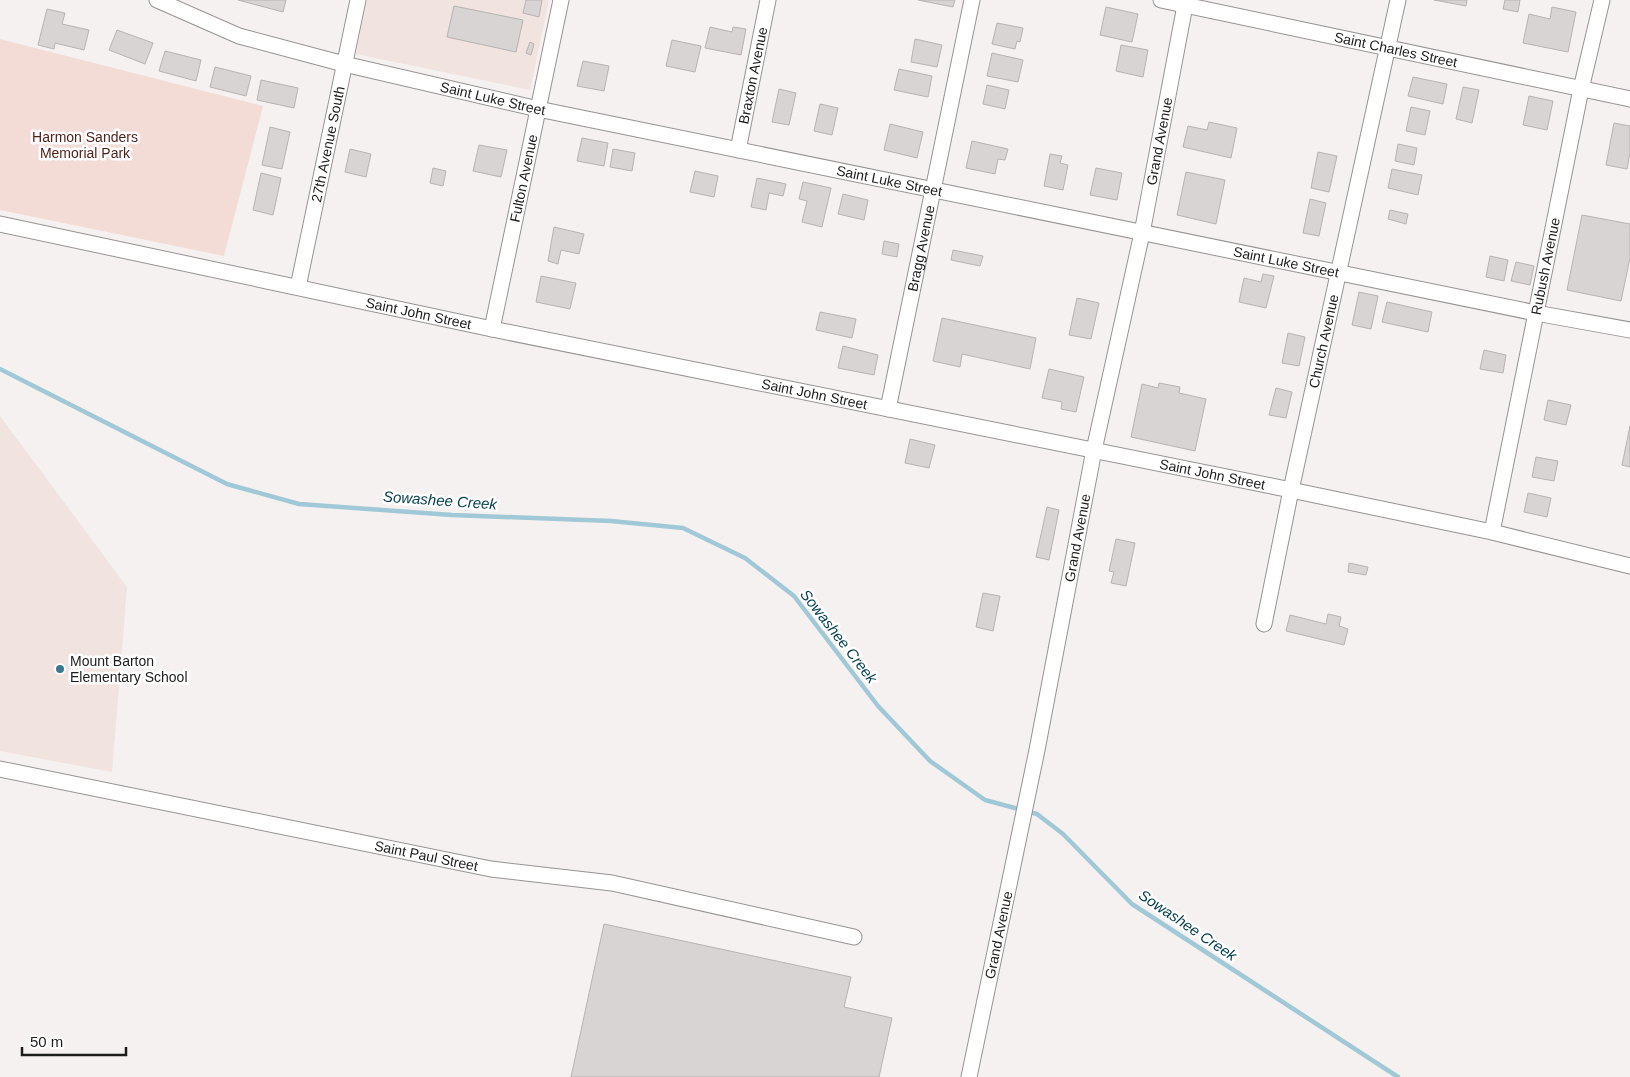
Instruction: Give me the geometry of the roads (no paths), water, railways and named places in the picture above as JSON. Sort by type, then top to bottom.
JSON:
[{"type":"street","name":"Saint Luke Street","points":[[157,0],[239,36],[344,64],[538,109],[1536,313],[1630,330]]},
{"type":"street","name":"27th Avenue South","points":[[298,287],[358,0]]},
{"type":"street","name":"Fulton Avenue","points":[[492,328],[561,0]]},
{"type":"street","name":"Braxton Avenue","points":[[738,150],[768,0]]},
{"type":"street","name":"Bragg Avenue","points":[[888,409],[972,0]]},
{"type":"street","name":"Saint Charles Street","points":[[1161,0],[1186,3],[1630,99]]},
{"type":"street","name":"Church Avenue","points":[[1264,624],[1291,490],[1398,0]]},
{"type":"street","name":"Rubush Avenue","points":[[1492,532],[1582,89],[1602,0]]},
{"type":"street","name":"Grand Avenue","points":[[969,1077],[1012,876],[1094,450],[1142,232],[1186,3]]},
{"type":"street","name":"Saint John Street","points":[[0,224],[492,328],[1492,532],[1630,566]]},
{"type":"street","name":"Saint Paul Street","points":[[0,769],[491,869],[612,883],[854,938]]},
{"type":"waterway","name":"Sowashee Creek","points":[[0,369],[227,484],[299,504],[452,515],[611,521],[683,528],[745,558],[794,596],[878,706],[930,761],[985,800],[1037,814],[1063,834],[1132,904],[1398,1077]]},
{"type":"place","name":"Mount Barton Elementary School","points":[[60,669]]},
{"type":"park label","name":"Harmon Sanders Memorial Park","points":[[85,146]]}]
